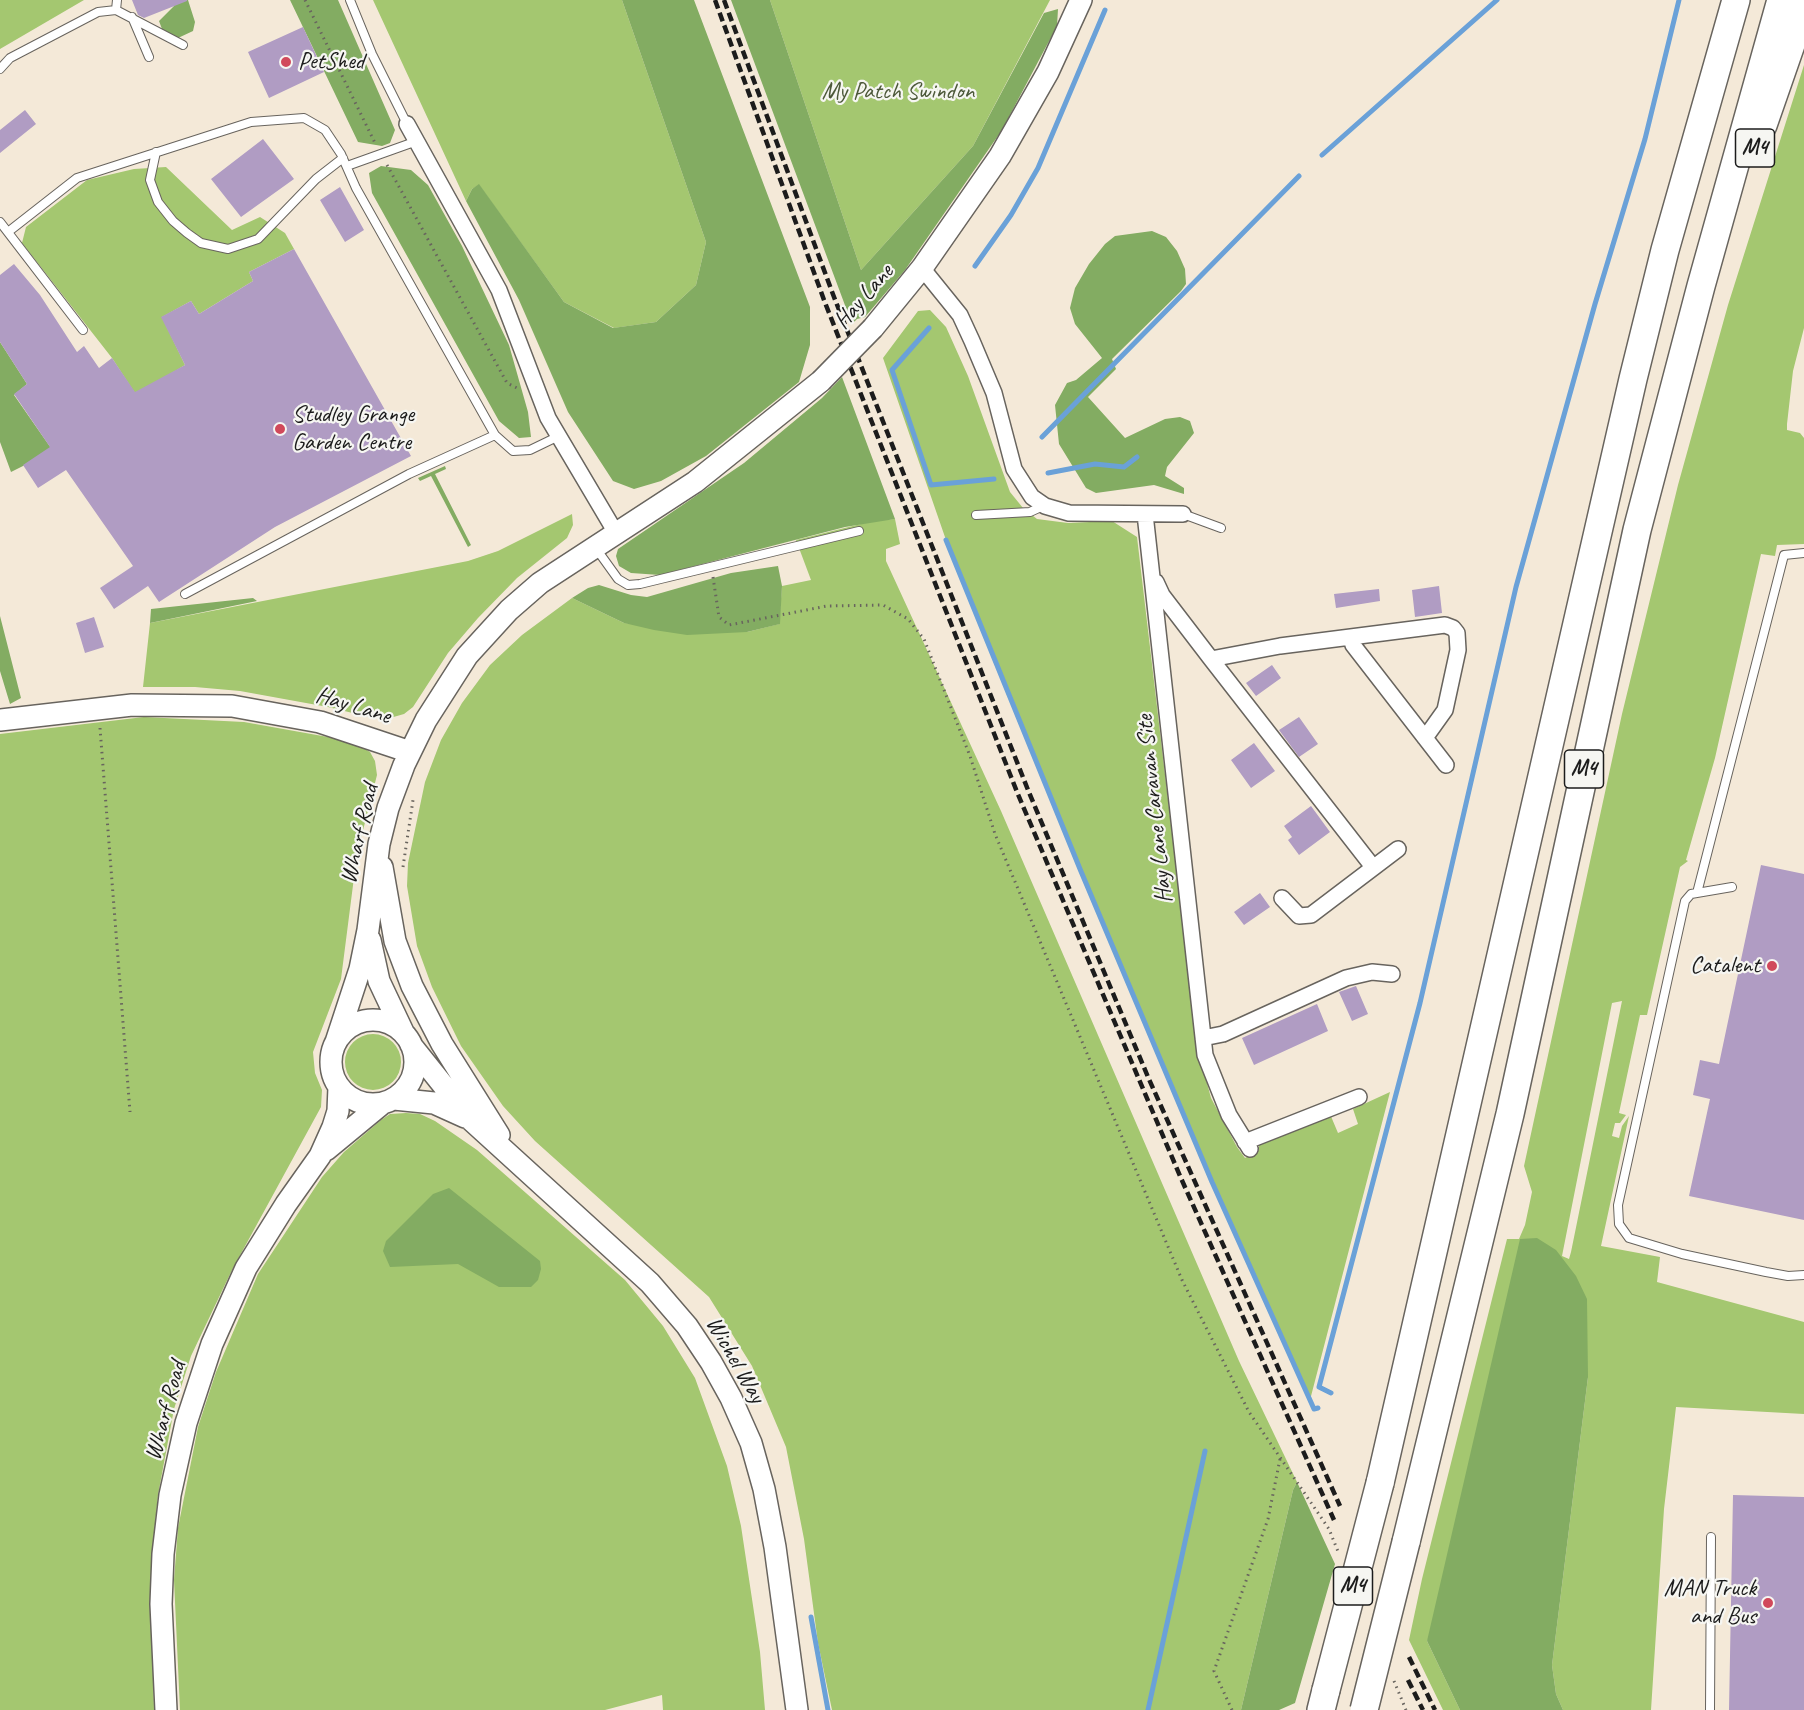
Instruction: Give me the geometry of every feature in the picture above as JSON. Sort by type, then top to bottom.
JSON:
[{"type":"highway","name":"M4","points":[[1323,1700],[1380,1483],[1630,390],[1665,250],[1736,0]]},
{"type":"highway","name":"M4","points":[[1364,1710],[1510,1114],[1637,530],[1701,286],[1781,0]]},
{"type":"highway","name":"M4","points":[[1701,286],[1754,153],[1804,7]]},
{"type":"main road","name":"Hay Lane","points":[[0,720],[98,708],[167,703],[250,708],[320,722],[410,752],[437,701],[480,640],[540,583],[695,482],[822,381],[873,328],[922,268],[1013,136],[1048,72],[1081,0]]},
{"type":"main road","name":"Wharf Road","points":[[166,1710],[161,1604],[163,1554],[170,1496],[188,1415],[212,1344],[246,1268],[285,1204],[320,1156],[336,1119],[339,1087],[331,1067],[336,1042],[357,980],[368,930],[379,844],[388,808],[410,752]]},
{"type":"main road","points":[[379,844],[395,941],[411,986],[442,1044],[512,1156]]},
{"type":"main road","name":"Wharf Road","points":[[320,1156],[406,1087],[414,1072],[414,1055],[379,981],[368,930]]},
{"type":"main road","points":[[336,1042],[350,1026],[371,1020],[392,1024],[408,1040]]},
{"type":"main road","name":"Wichel Way","points":[[408,1040],[471,1120],[631,1264],[666,1300],[705,1353],[731,1398],[750,1443],[764,1490],[775,1547],[797,1710]]},
{"type":"main road","points":[[339,1087],[350,1098],[361,1103],[388,1101]]},
{"type":"main road","name":"Wichel Way","points":[[388,1101],[434,1103],[471,1120]]},
{"type":"street","points":[[407,124],[499,290],[536,390],[559,436],[616,533]]},
{"type":"street","points":[[922,268],[960,315],[994,393],[1014,469],[1026,490],[1045,506],[1069,513],[1183,514]]},
{"type":"street","name":"Hay Lane Caravan Site","points":[[1145,514],[1205,1055],[1221,1098],[1248,1146],[1359,1097]]},
{"type":"street","name":"Hay Lane Caravan Site","points":[[1152,574],[1162,595],[1373,867]]},
{"type":"street","points":[[1211,659],[1242,652],[1438,624],[1454,628],[1457,633],[1458,650],[1448,700],[1438,723],[1425,738]]},
{"type":"street","points":[[1351,637],[1353,645],[1446,765]]},
{"type":"street","points":[[1282,898],[1299,916],[1311,915],[1398,849]]},
{"type":"street","points":[[1203,1038],[1223,1034],[1346,978],[1372,972],[1392,974]]},
{"type":"lane","points":[[116,10],[117,0]]},
{"type":"lane","points":[[350,0],[372,54],[407,124]]},
{"type":"lane","points":[[0,69],[10,58],[98,12],[116,10],[183,45]]},
{"type":"lane","points":[[132,17],[149,57]]},
{"type":"lane","points":[[8,232],[77,178],[251,122],[304,118],[325,130],[343,158],[356,188],[456,370],[495,435],[513,451],[530,450],[559,436]]},
{"type":"lane","points":[[347,166],[417,141]]},
{"type":"lane","points":[[156,152],[150,180],[158,202],[173,221],[201,243],[228,249],[258,239],[316,179],[343,158]]},
{"type":"lane","points":[[0,222],[83,330]]},
{"type":"lane","points":[[185,594],[398,480],[495,435]]},
{"type":"lane","points":[[976,515],[1030,512],[1045,506]]},
{"type":"lane","points":[[1183,514],[1221,528]]},
{"type":"lane","points":[[595,546],[613,573],[628,585],[712,568],[859,531]]},
{"type":"lane","points":[[1697,893],[1784,555],[1804,553]]},
{"type":"lane","points":[[1732,887],[1691,894],[1684,901],[1618,1205],[1619,1224],[1629,1238],[1682,1254],[1777,1274],[1804,1275]]},
{"type":"lane","points":[[1710,1710],[1711,1538]]},
{"type":"path","points":[[305,0],[420,230],[507,383],[515,388],[536,390]]},
{"type":"path","points":[[712,568],[719,617],[729,626],[827,606],[883,605],[908,618],[924,639],[970,756],[995,834],[1182,1280],[1249,1412],[1329,1529],[1343,1562]]},
{"type":"path","points":[[98,708],[130,1112]]},
{"type":"path","points":[[402,875],[405,838],[416,789]]},
{"type":"path","points":[[1232,1710],[1214,1671],[1268,1519],[1280,1459]]},
{"type":"path","points":[[1390,1672],[1406,1710]]},
{"type":"green space","points":[[0,0],[84,0],[0,49]]},
{"type":"green space","points":[[172,0],[188,0],[195,22],[193,31],[178,38],[162,29],[159,21],[174,6]]},
{"type":"green space","points":[[290,0],[338,0],[395,130],[390,143],[382,146],[358,142]]},
{"type":"green space","points":[[373,0],[622,0],[706,242],[696,285],[656,322],[614,328],[564,302],[479,185],[472,189],[466,201]]},
{"type":"green space","points":[[622,0],[694,0],[810,307],[810,345],[799,382],[706,456],[661,481],[634,489],[613,481],[568,412],[519,300],[466,201],[472,189],[479,184],[564,302],[613,328],[656,322],[696,285],[706,242]]},
{"type":"green space","points":[[731,0],[770,0],[861,270],[973,146],[1044,13],[1058,9],[1057,26],[1002,130],[905,270],[865,317],[857,319],[852,324]]},
{"type":"green space","name":"My Patch Swindon","points":[[770,0],[1050,0],[973,146],[861,270]]},
{"type":"green space","points":[[1804,65],[1804,328],[1793,371],[1787,430],[1800,433],[1804,438],[1804,544],[1777,545],[1775,556],[1761,554],[1715,758],[1686,860],[1688,861],[1680,867],[1647,1015],[1640,1015],[1619,1113],[1626,1115],[1620,1123],[1615,1123],[1612,1136],[1619,1138],[1622,1126],[1629,1116],[1601,1246],[1660,1257],[1657,1282],[1804,1322],[1804,1414],[1676,1407],[1664,1509],[1651,1710],[1563,1710],[1556,1694],[1552,1665],[1588,1377],[1427,1641],[1460,1710],[1443,1710],[1409,1640],[1422,1579],[1507,1239],[1519,1239],[1525,1225],[1532,1192],[1524,1166],[1622,714],[1678,485],[1728,305]],"holes":[[[1622,1001],[1569,1259],[1562,1256],[1612,1003]]]},
{"type":"green space","points":[[381,166],[411,170],[428,185],[462,246],[509,345],[528,412],[531,437],[519,438],[499,421],[372,193],[369,173]]},
{"type":"green space","points":[[166,167],[232,230],[260,217],[285,233],[294,249],[249,272],[253,281],[199,314],[191,301],[162,317],[185,365],[136,395],[112,358],[22,243],[26,227],[87,180],[134,169]]},
{"type":"green space","points":[[1152,231],[1166,237],[1177,251],[1185,269],[1186,284],[1112,359],[1116,369],[1088,397],[1125,438],[1165,419],[1180,417],[1190,421],[1194,433],[1167,467],[1165,476],[1184,488],[1184,494],[1154,485],[1096,493],[1086,488],[1059,444],[1055,405],[1067,383],[1076,380],[1102,358],[1075,324],[1070,308],[1075,288],[1089,264],[1105,244],[1115,236]]},
{"type":"green space","points":[[930,310],[946,327],[968,376],[1010,492],[1023,508],[1037,519],[1068,523],[1112,521],[1137,537],[1197,1046],[1211,1098],[1237,1147],[1245,1158],[1259,1150],[1259,1143],[1330,1114],[1338,1133],[1358,1124],[1353,1109],[1390,1092],[1310,1400],[1212,1182],[1080,869],[946,540],[883,358],[918,311]]},
{"type":"green space","points":[[0,342],[27,384],[14,395],[53,451],[11,472],[0,442]]},
{"type":"green space","points":[[842,377],[895,519],[845,527],[660,575],[631,573],[619,566],[616,556],[618,549],[744,463],[822,398]]},
{"type":"green space","points":[[445,466],[446,469],[435,474],[471,545],[468,547],[431,476],[420,481],[418,478]]},
{"type":"green space","points":[[572,514],[573,525],[567,538],[517,578],[478,618],[448,653],[413,707],[404,714],[390,718],[373,718],[328,707],[240,691],[195,687],[143,687],[150,623],[468,561],[498,551]]},
{"type":"green space","points":[[895,519],[900,544],[886,549],[886,561],[1001,811],[1239,1361],[1297,1482],[1293,1490],[1241,1710],[832,1710],[818,1643],[804,1539],[786,1447],[752,1366],[709,1297],[535,1141],[503,1106],[461,1046],[432,987],[417,946],[407,886],[408,863],[425,782],[441,740],[462,703],[490,665],[522,635],[572,598],[624,623],[747,632],[779,624],[782,586],[811,580],[796,540],[873,521]]},
{"type":"green space","points":[[778,566],[782,586],[780,624],[747,632],[687,635],[654,630],[624,623],[572,598],[588,588],[599,585],[631,595],[647,597],[731,573]]},
{"type":"green space","points":[[253,598],[257,601],[150,623],[151,609]]},
{"type":"green space","points":[[0,616],[21,698],[10,704],[0,671]]},
{"type":"green space","points":[[144,717],[244,722],[328,737],[360,746],[370,752],[375,761],[377,775],[357,854],[341,979],[313,1052],[315,1073],[322,1090],[321,1107],[232,1270],[191,1356],[174,1409],[158,1495],[151,1562],[154,1710],[0,1710],[0,734]]},
{"type":"green space","points":[[367,1034],[379,1034],[389,1038],[397,1046],[401,1062],[397,1078],[389,1086],[379,1090],[367,1090],[357,1086],[349,1078],[345,1068],[345,1056],[349,1046],[357,1038]]},
{"type":"green space","points":[[390,1114],[420,1114],[435,1121],[477,1150],[625,1280],[663,1326],[695,1378],[727,1466],[741,1526],[760,1652],[765,1710],[663,1710],[662,1695],[605,1710],[180,1710],[174,1580],[178,1528],[198,1427],[216,1372],[258,1274],[322,1177],[344,1152],[381,1120]]},
{"type":"green space","points":[[449,1188],[540,1261],[541,1269],[538,1280],[531,1287],[499,1287],[458,1264],[390,1267],[383,1251],[386,1241],[433,1194]]},
{"type":"green space","points":[[1537,1238],[1556,1250],[1576,1276],[1587,1299],[1588,1377],[1552,1665],[1556,1694],[1563,1710],[1460,1710],[1427,1641],[1520,1239]]},
{"type":"green space","points":[[1297,1482],[1335,1564],[1295,1703],[1279,1710],[1241,1710],[1293,1490]]},
{"type":"building","points":[[132,0],[187,1],[144,18],[138,15]]},
{"type":"building","name":"PetShed","points":[[303,27],[324,72],[269,98],[248,52]]},
{"type":"building","points":[[25,110],[36,124],[0,153],[0,130]]},
{"type":"building","points":[[263,139],[294,179],[241,217],[211,179]]},
{"type":"building","points":[[340,187],[364,230],[345,242],[320,200]]},
{"type":"building","name":"Studley Grange Garden Centre","points":[[294,249],[411,456],[275,527],[159,602],[148,586],[114,609],[100,588],[133,566],[66,470],[38,488],[23,465],[50,447],[14,394],[27,384],[0,342],[0,275],[14,264],[40,295],[77,352],[84,346],[99,368],[112,358],[135,392],[185,365],[161,317],[191,301],[199,314],[253,281],[249,272]]},
{"type":"building","points":[[1439,586],[1442,613],[1415,617],[1412,590]]},
{"type":"building","points":[[1379,589],[1380,601],[1336,608],[1334,594]]},
{"type":"building","points":[[94,617],[104,647],[85,653],[76,623]]},
{"type":"building","points":[[1272,665],[1281,678],[1256,696],[1246,683]]},
{"type":"building","points":[[1299,717],[1318,744],[1299,757],[1279,730]]},
{"type":"building","points":[[1254,743],[1275,771],[1251,788],[1231,760]]},
{"type":"building","points":[[1311,806],[1330,832],[1299,855],[1288,840],[1292,837],[1284,826]]},
{"type":"building","name":"Catalent","points":[[1761,865],[1804,874],[1804,1220],[1689,1196],[1710,1099],[1693,1095],[1700,1060],[1719,1064]]},
{"type":"building","points":[[1260,893],[1270,907],[1244,925],[1234,912]]},
{"type":"building","points":[[1356,986],[1368,1014],[1352,1021],[1339,992]]},
{"type":"building","points":[[1317,1004],[1328,1031],[1254,1065],[1242,1038]]},
{"type":"building","name":"MAN Truck and Bus","points":[[1733,1495],[1804,1497],[1804,1710],[1729,1710]]},
{"type":"waterway","points":[[1322,155],[1497,0]]},
{"type":"waterway","points":[[1331,1393],[1319,1387],[1420,1003],[1516,587],[1595,304],[1645,139],[1679,0]]},
{"type":"waterway","points":[[975,266],[1011,215],[1038,168],[1105,10]]},
{"type":"waterway","points":[[1042,437],[1299,176]]},
{"type":"waterway","points":[[929,328],[892,370],[931,485],[994,479]]},
{"type":"waterway","points":[[1048,473],[1095,464],[1124,467],[1137,457]]},
{"type":"waterway","points":[[946,540],[1080,869],[1212,1182],[1314,1409],[1318,1408]]},
{"type":"waterway","points":[[1148,1710],[1205,1451]]},
{"type":"waterway","points":[[811,1617],[828,1710]]},
{"type":"railway","points":[[715,0],[824,300],[1017,792],[1180,1176],[1334,1520]]},
{"type":"railway","points":[[724,0],[834,297],[1028,790],[1148,1077],[1340,1506]]},
{"type":"railway","points":[[1409,1657],[1435,1710]]},
{"type":"railway","points":[[1408,1680],[1423,1710]]},
{"type":"place","name":"PetShed","points":[[286,62]]},
{"type":"place","name":"Studley Grange Garden Centre","points":[[280,429]]},
{"type":"place","name":"Catalent","points":[[1772,966]]},
{"type":"place","name":"MAN Truck and Bus","points":[[1768,1603]]}]
